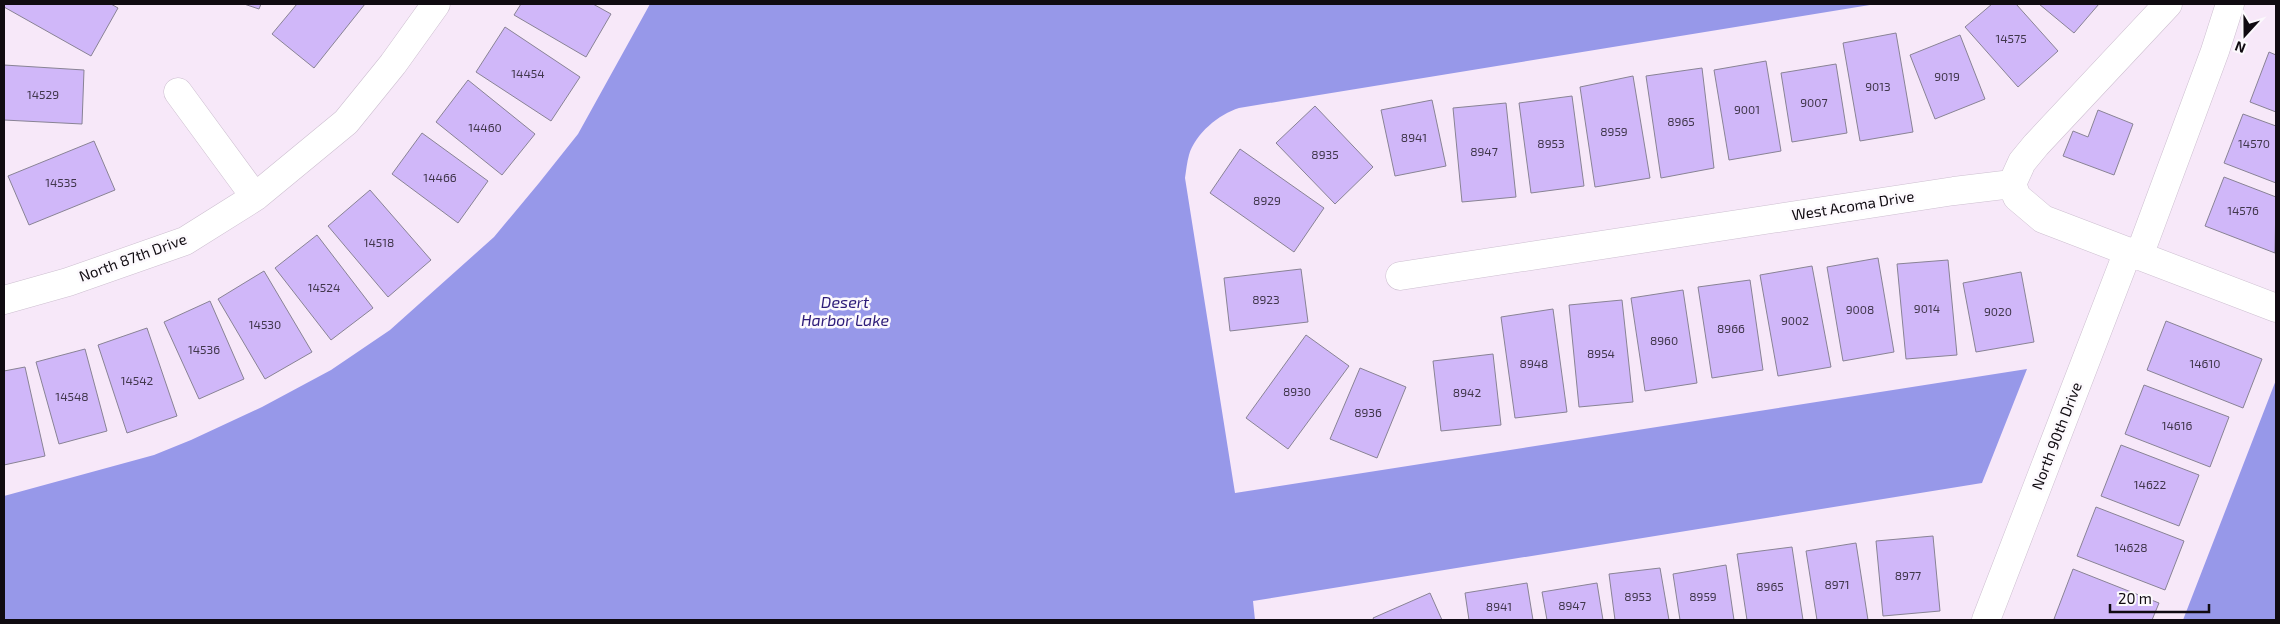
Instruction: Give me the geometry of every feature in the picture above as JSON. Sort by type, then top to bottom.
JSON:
[{"type":"street","name":"North 87th Drive","points":[[4,300],[68,282],[185,241],[255,197],[346,122],[393,64],[436,4]]},
{"type":"street","points":[[2168,4],[2036,145],[2022,162],[2012,184],[2017,197],[2029,209],[2044,219],[2276,308]]},
{"type":"street","name":"North 90th Drive","points":[[1986,620],[2215,51],[2230,4]]},
{"type":"street","points":[[178,92],[255,197]]},
{"type":"street","name":"West Acoma Drive","points":[[1400,276],[1954,191],[2012,184]]},
{"type":"water","name":"Desert Harbor Lake","points":[[650,4],[1876,4],[1239,108],[1216,120],[1202,132],[1192,147],[1185,178],[1235,493],[2027,369],[1982,483],[1253,601],[1255,620],[4,620],[4,496],[154,455],[191,440],[262,407],[331,370],[390,330],[494,237],[539,183],[578,134]]},
{"type":"water","points":[[2276,380],[2276,620],[2183,620]]},
{"type":"building","points":[[4,4],[111,4],[118,8],[91,56],[4,7]]},
{"type":"building","points":[[244,4],[261,4],[259,9]]},
{"type":"building","points":[[297,4],[365,4],[314,68],[272,34]]},
{"type":"building","points":[[521,4],[593,4],[611,14],[586,57],[514,15]]},
{"type":"building","points":[[1992,4],[2016,4],[2058,51],[2018,87],[1965,27]]},
{"type":"building","points":[[2039,4],[2099,4],[2074,33]]},
{"type":"building","points":[[505,27],[580,77],[551,121],[476,72]]},
{"type":"building","points":[[1896,33],[1913,132],[1860,141],[1843,43]]},
{"type":"building","points":[[1960,35],[1985,99],[1935,119],[1910,55]]},
{"type":"building","points":[[2269,52],[2276,55],[2276,112],[2250,102]]},
{"type":"building","points":[[1766,61],[1781,151],[1729,160],[1714,70]]},
{"type":"building","points":[[1836,64],[1847,133],[1792,142],[1781,73]]},
{"type":"building","points":[[4,65],[84,70],[82,124],[4,120]]},
{"type":"building","points":[[1702,68],[1714,168],[1661,178],[1646,76]]},
{"type":"building","points":[[1633,76],[1650,178],[1595,187],[1580,87]]},
{"type":"building","points":[[468,80],[535,134],[502,175],[436,122]]},
{"type":"building","points":[[1572,96],[1584,186],[1531,193],[1519,103]]},
{"type":"building","points":[[1432,100],[1446,166],[1395,176],[1381,110]]},
{"type":"building","points":[[1506,103],[1516,197],[1462,202],[1453,108]]},
{"type":"building","points":[[1315,106],[1373,167],[1335,204],[1276,143]]},
{"type":"building","points":[[2098,110],[2133,124],[2114,175],[2063,156],[2073,131],[2088,137]]},
{"type":"building","points":[[2243,114],[2276,126],[2276,183],[2224,163]]},
{"type":"building","points":[[422,133],[488,181],[458,223],[392,174]]},
{"type":"building","points":[[94,141],[115,190],[29,225],[8,176]]},
{"type":"building","points":[[1240,149],[1324,208],[1294,252],[1210,193]]},
{"type":"building","points":[[2224,177],[2276,197],[2275,253],[2205,226]]},
{"type":"building","points":[[370,190],[431,260],[388,297],[328,226]]},
{"type":"building","points":[[317,235],[373,308],[331,340],[275,268]]},
{"type":"building","points":[[1878,258],[1894,352],[1843,361],[1827,267]]},
{"type":"building","points":[[1948,260],[1957,355],[1906,359],[1897,264]]},
{"type":"building","points":[[1812,266],[1831,367],[1778,376],[1760,275]]},
{"type":"building","points":[[1301,269],[1308,322],[1230,331],[1224,278]]},
{"type":"building","points":[[264,271],[312,352],[265,379],[218,299]]},
{"type":"building","points":[[2021,272],[2034,342],[1976,352],[1963,283]]},
{"type":"building","points":[[1750,280],[1763,370],[1712,378],[1698,287]]},
{"type":"building","points":[[1683,290],[1697,383],[1645,391],[1631,298]]},
{"type":"building","points":[[1622,300],[1633,402],[1579,407],[1569,305]]},
{"type":"building","points":[[210,301],[244,379],[199,399],[164,322]]},
{"type":"building","points":[[1553,309],[1567,412],[1515,418],[1501,317]]},
{"type":"building","points":[[2166,321],[2262,359],[2243,408],[2147,370]]},
{"type":"building","points":[[147,328],[177,416],[127,433],[98,345]]},
{"type":"building","points":[[1306,335],[1349,366],[1288,449],[1246,418]]},
{"type":"building","points":[[85,349],[107,431],[59,444],[36,362]]},
{"type":"building","points":[[1493,354],[1501,425],[1441,431],[1433,361]]},
{"type":"building","points":[[25,367],[45,456],[4,465],[4,371]]},
{"type":"building","points":[[1360,368],[1406,387],[1377,458],[1330,439]]},
{"type":"building","points":[[2144,385],[2229,417],[2210,467],[2125,434]]},
{"type":"building","points":[[2121,445],[2199,475],[2179,526],[2101,496]]},
{"type":"building","points":[[2096,507],[2184,541],[2165,590],[2077,556]]},
{"type":"building","points":[[1933,536],[1940,611],[1883,616],[1876,541]]},
{"type":"building","points":[[1856,543],[1868,620],[1817,620],[1806,551]]},
{"type":"building","points":[[1792,547],[1803,620],[1747,620],[1737,554]]},
{"type":"building","points":[[1726,565],[1734,620],[1680,620],[1673,574]]},
{"type":"building","points":[[1660,568],[1669,620],[1615,620],[1609,574]]},
{"type":"building","points":[[2073,569],[2159,603],[2152,620],[2054,619]]},
{"type":"building","points":[[1527,583],[1533,620],[1469,620],[1465,593]]},
{"type":"building","points":[[1597,583],[1603,620],[1547,620],[1542,592]]},
{"type":"building","points":[[1430,593],[1442,620],[1374,620],[1373,618]]}]
